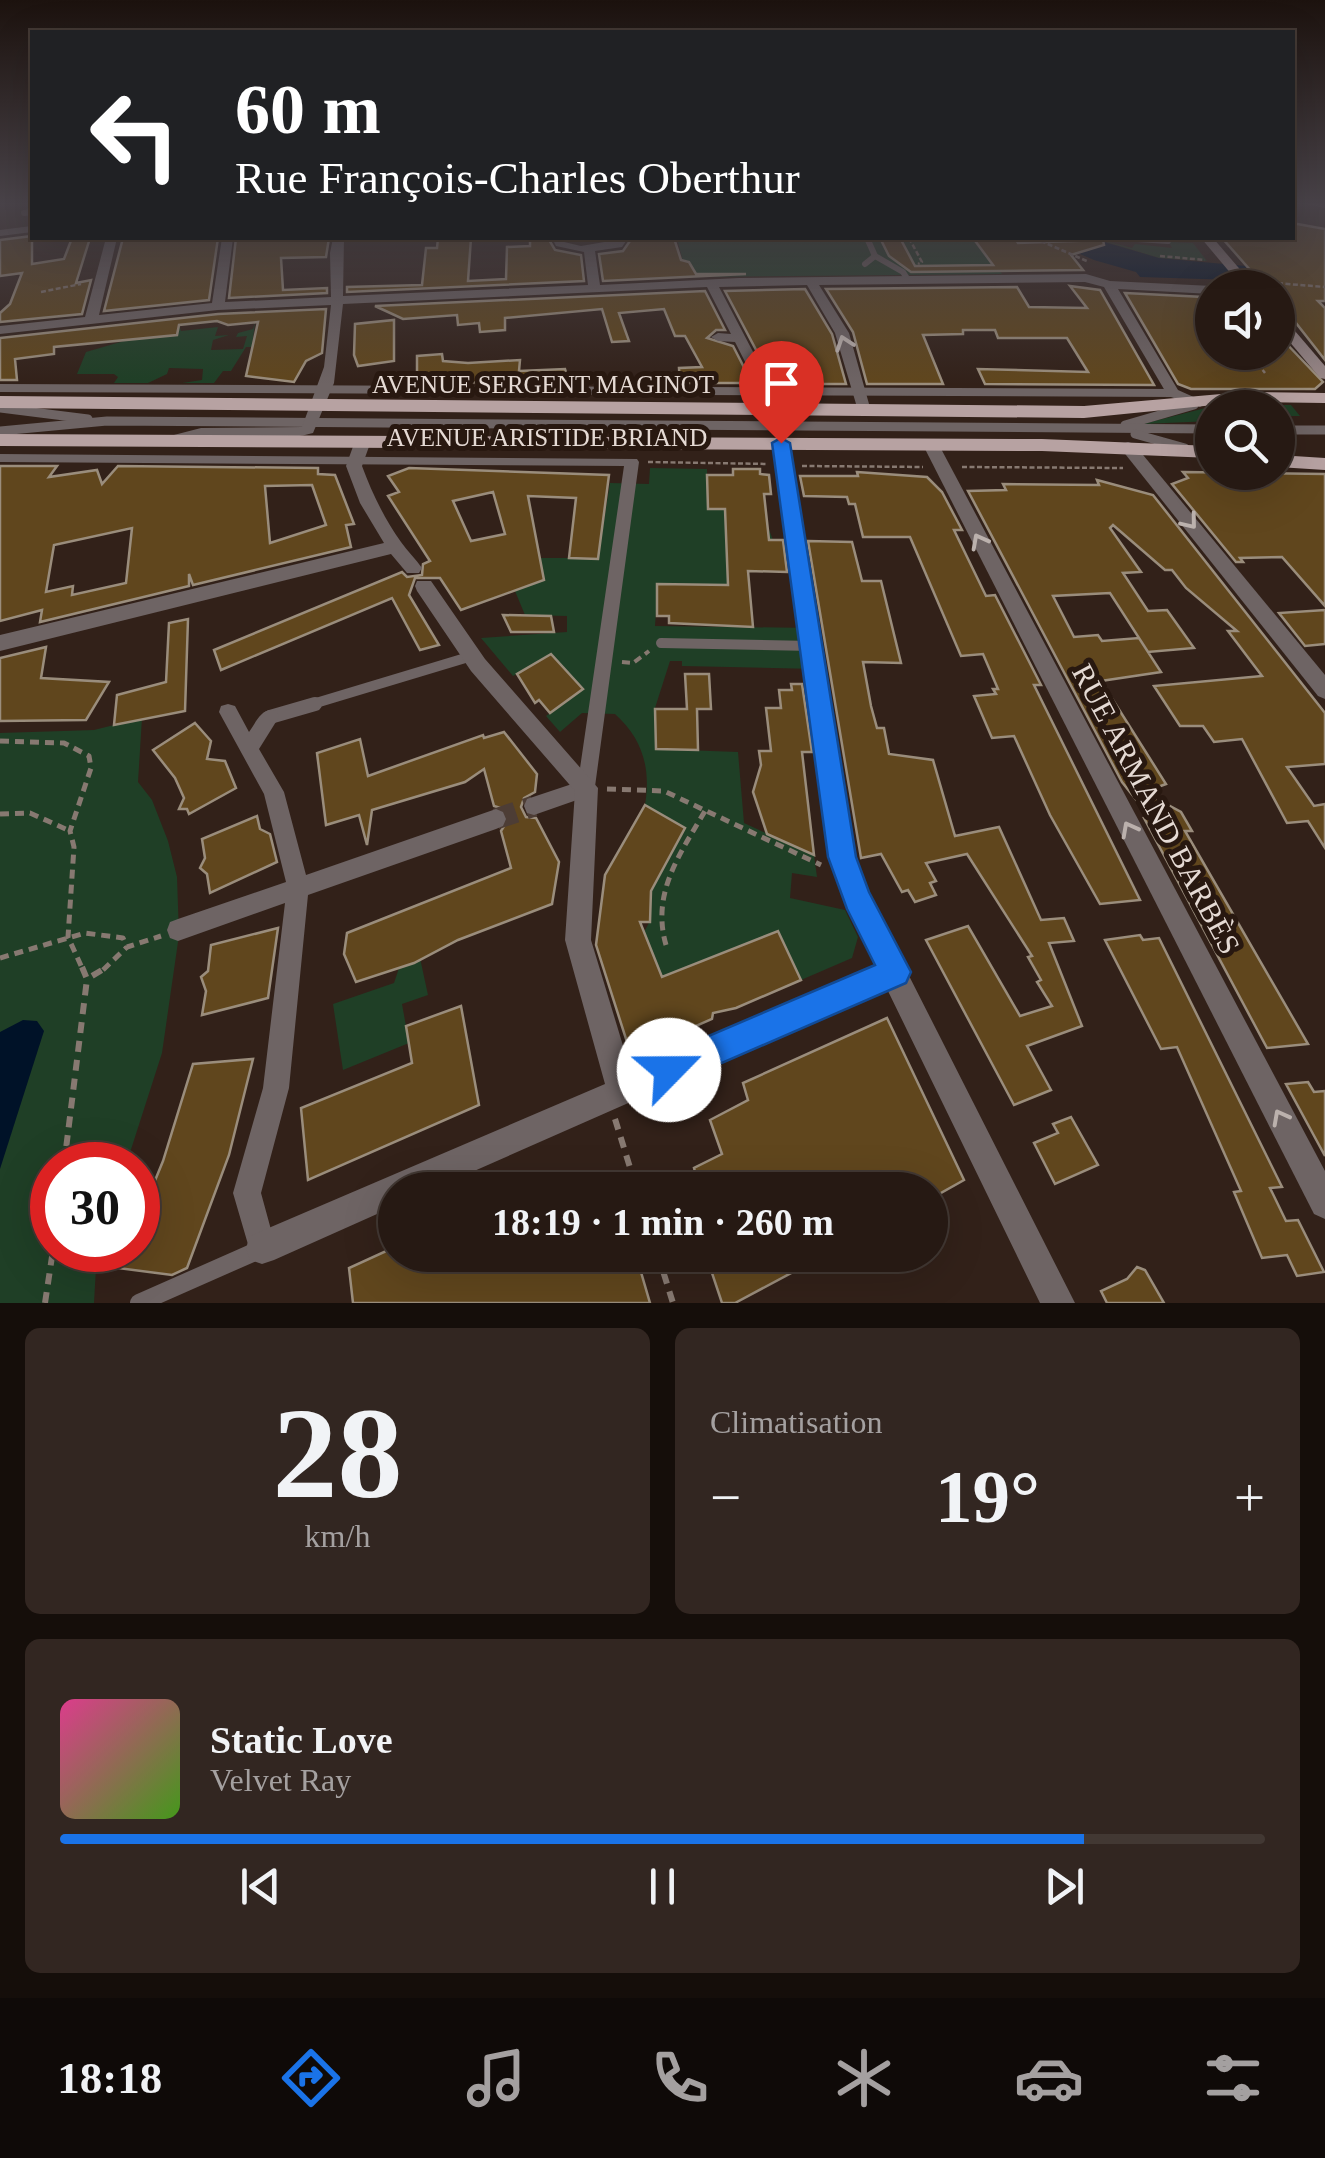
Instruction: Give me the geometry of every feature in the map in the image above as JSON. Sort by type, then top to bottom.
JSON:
[{"type":"main road","points":[[1295,340],[1325,375]]},
{"type":"main road","name":"AVENUE SERGENT MAGINOT","points":[[1295,398],[1325,398]]},
{"type":"main road","name":"AVENUE SERGENT MAGINOT","points":[[1,401],[320,407],[861,402],[1084,412],[1195,403]]},
{"type":"main road","name":"AVENUE ARISTIDE BRIAND","points":[[0,440],[175,439],[359,451],[781,443],[936,456],[1128,447],[1195,450]]},
{"type":"main road","points":[[1295,462],[1325,464]]},
{"type":"street","points":[[91,320],[104,263]]},
{"type":"street","points":[[218,306],[224,263]]},
{"type":"street","points":[[320,407],[337,302],[334,263]]},
{"type":"street","points":[[591,263],[594,290]]},
{"type":"street","points":[[0,330],[218,306],[907,276],[1086,278],[1109,285],[1195,289]]},
{"type":"street","points":[[811,281],[842,332],[861,402]]},
{"type":"street","points":[[712,284],[774,402]]},
{"type":"street","points":[[1109,285],[1173,393],[1195,401]]},
{"type":"street","points":[[718,337],[740,338]]},
{"type":"street","name":"AVENUE SERGENT MAGINOT","points":[[861,402],[1173,393]]},
{"type":"street","name":"AVENUE ARISTIDE BRIAND","points":[[175,439],[201,433],[294,434],[308,430],[320,407]]},
{"type":"street","points":[[781,443],[814,646],[842,857],[857,899],[1058,1303]]},
{"type":"street","points":[[1128,447],[1325,690]]},
{"type":"street","points":[[359,451],[368,503],[395,547],[472,656],[588,788]]},
{"type":"street","name":"AVENUE ARISTIDE BRIAND","points":[[0,458],[359,451],[632,462]]},
{"type":"street","name":"RUE ARMAND BARBÈS","points":[[936,456],[1325,1203]]},
{"type":"street","points":[[614,1092],[578,940],[588,788],[632,462]]},
{"type":"street","points":[[0,643],[395,547]]},
{"type":"street","points":[[228,712],[274,792],[298,888],[276,1088],[246,1193],[262,1248],[895,972]]},
{"type":"street","points":[[249,748],[270,717]]},
{"type":"street","points":[[534,806],[588,788]]},
{"type":"street","points":[[178,930],[496,819]]},
{"type":"lane","points":[[887,263],[907,276]]},
{"type":"lane","points":[[1,401],[108,422]]},
{"type":"lane","points":[[1106,429],[1195,404]]},
{"type":"lane","points":[[0,431],[320,407],[1195,429]]},
{"type":"lane","points":[[1106,429],[1188,449]]},
{"type":"lane","points":[[1295,430],[1325,430]]},
{"type":"lane","points":[[661,643],[814,646]]},
{"type":"lane","points":[[270,717],[472,656]]},
{"type":"lane","points":[[139,1303],[262,1248]]},
{"type":"path","points":[[907,276],[921,263]]},
{"type":"path","points":[[1295,285],[1325,287]]},
{"type":"path","points":[[41,292],[66,288]]},
{"type":"path","name":"AVENUE ARISTIDE BRIAND","points":[[632,462],[783,466],[936,456],[1147,468]]},
{"type":"path","points":[[606,661],[632,662],[661,643]]},
{"type":"path","points":[[0,741],[64,742],[89,756],[91,768],[70,831],[74,847],[68,937],[87,980],[67,1142]]},
{"type":"path","points":[[588,788],[664,791],[824,866],[842,857]]},
{"type":"path","points":[[666,945],[658,926],[659,897],[705,810]]},
{"type":"path","points":[[0,814],[30,814],[70,831]]},
{"type":"path","points":[[0,958],[80,931],[106,930],[123,938],[128,947]]},
{"type":"path","points":[[87,980],[108,967],[128,947],[178,930]]},
{"type":"path","points":[[614,1092],[633,1172]]},
{"type":"path","points":[[45,1303],[49,1272]]},
{"type":"path","points":[[663,1272],[673,1303]]},
{"type":"green space","points":[[683,263],[994,263],[1002,274],[687,277]]},
{"type":"green space","points":[[255,322],[252,347],[246,347],[231,371],[223,371],[214,383],[182,383],[202,380],[203,369],[169,368],[167,374],[148,383],[114,383],[118,377],[114,374],[77,374],[86,352],[179,325],[181,331],[218,327],[215,336],[229,335],[213,340],[211,350],[243,349],[247,336],[236,337],[253,329]]},
{"type":"green space","points":[[1195,411],[1195,422],[1143,424]]},
{"type":"green space","points":[[650,468],[707,469],[708,509],[736,509],[737,527],[768,527],[773,540],[727,539],[729,585],[658,584],[655,626],[811,628],[817,669],[682,666],[682,661],[670,661],[655,708],[656,749],[738,752],[744,823],[814,855],[817,877],[792,873],[790,898],[845,910],[858,937],[852,958],[801,980],[662,977],[644,932],[650,921],[651,891],[685,828],[645,805],[647,779],[643,755],[615,714],[582,713],[560,732],[546,716],[582,689],[552,656],[513,676],[481,638],[567,632],[567,616],[525,615],[515,591],[544,580],[540,558],[598,558],[610,483],[649,484]]},
{"type":"green space","points":[[142,718],[138,782],[152,800],[177,877],[179,935],[162,1053],[133,1142],[30,1142],[30,1272],[96,1272],[94,1303],[0,1303],[0,733],[94,730]]},
{"type":"green space","points":[[420,958],[428,995],[402,1004],[409,1043],[343,1070],[333,1004],[394,983],[400,965]]},
{"type":"water","points":[[1104,263],[1211,263],[1246,266],[1251,270],[1195,270],[1195,279],[1140,277],[1136,272]]},
{"type":"water","points":[[23,1020],[37,1021],[44,1031],[0,1169],[0,1032]]},
{"type":"building","points":[[0,263],[82,263],[76,283],[91,280],[82,314],[0,322],[0,313],[10,304],[22,273],[0,276]]},
{"type":"building","points":[[117,263],[214,263],[209,300],[104,311]]},
{"type":"building","points":[[233,263],[281,263],[283,290],[327,288],[327,293],[229,298]]},
{"type":"building","points":[[424,263],[469,263],[468,281],[506,279],[507,263],[582,263],[584,281],[347,292],[347,287],[422,285]]},
{"type":"building","points":[[600,263],[689,263],[696,274],[746,274],[603,281]]},
{"type":"building","points":[[898,263],[915,266],[1077,263],[1083,270],[911,272]]},
{"type":"building","points":[[1244,263],[1325,263],[1325,301],[1318,301],[1325,308],[1325,360],[1295,322],[1295,270],[1250,270]]},
{"type":"building","points":[[1070,286],[1100,290],[1154,385],[985,384],[978,369],[1088,372],[1067,338],[998,338],[995,330],[923,335],[943,384],[867,384],[853,332],[826,289],[1017,287],[1029,307],[1087,308]]},
{"type":"building","points":[[805,289],[832,334],[846,384],[774,384],[725,291]]},
{"type":"building","points":[[705,291],[725,330],[716,330],[707,338],[733,346],[752,383],[680,383],[679,368],[702,367],[685,336],[675,336],[664,309],[619,313],[629,341],[612,342],[602,309],[505,318],[505,330],[480,332],[479,323],[458,325],[457,315],[403,319],[375,306]]},
{"type":"building","points":[[1125,293],[1195,297],[1195,370],[1295,370],[1295,353],[1323,382],[1315,389],[1191,389],[1178,384]]},
{"type":"building","points":[[326,309],[322,353],[306,361],[294,382],[246,376],[258,322],[228,325],[217,321],[179,325],[177,335],[54,347],[54,354],[15,359],[17,380],[0,380],[0,338],[218,314]]},
{"type":"building","points":[[394,320],[394,361],[358,366],[354,355],[355,324]]},
{"type":"building","points":[[442,354],[443,361],[468,363],[520,360],[519,371],[565,369],[569,383],[417,382],[417,356]]},
{"type":"building","points":[[0,466],[57,466],[49,477],[97,470],[102,484],[118,466],[318,468],[318,474],[335,475],[354,524],[346,525],[351,547],[193,585],[189,574],[189,586],[40,622],[42,610],[0,621]],"holes":[[[312,485],[326,525],[270,543],[265,486]],[[132,528],[126,583],[72,595],[73,586],[46,592],[54,545]]]},
{"type":"building","points":[[409,468],[609,475],[598,559],[569,558],[576,498],[528,496],[544,580],[461,610],[440,578],[415,578],[409,595],[439,645],[420,650],[392,598],[221,670],[214,650],[402,572],[407,577],[422,575],[423,564],[430,561],[388,496],[399,492],[388,476]],"holes":[[[493,492],[505,534],[471,541],[453,501]]]},
{"type":"building","points":[[733,469],[760,469],[760,474],[769,475],[771,494],[764,494],[769,540],[783,540],[787,572],[748,571],[753,627],[669,623],[669,616],[657,616],[657,584],[728,585],[725,509],[708,509],[707,475],[733,475]]},
{"type":"building","points":[[857,472],[927,477],[942,492],[962,530],[954,530],[986,596],[995,595],[1041,685],[1034,685],[1140,900],[1100,904],[1050,815],[1014,736],[992,738],[974,696],[996,694],[993,689],[998,689],[983,654],[961,656],[910,537],[863,537],[855,504],[849,504],[847,497],[804,496],[800,476],[858,476]]},
{"type":"building","points":[[1183,472],[1195,472],[1195,490],[1295,490],[1295,474],[1325,474],[1325,606],[1282,557],[1240,558],[1243,562],[1236,562],[1172,484],[1188,478]]},
{"type":"building","points":[[1097,480],[1153,495],[1325,713],[1325,764],[1287,767],[1314,806],[1325,804],[1325,848],[1308,821],[1287,823],[1242,739],[1214,742],[1203,726],[1180,726],[1154,686],[1262,676],[1228,631],[1237,631],[1186,588],[1172,570],[1165,570],[1113,525],[1110,528],[1141,572],[1123,573],[1148,611],[1167,610],[1194,648],[1148,652],[1161,672],[1101,681],[1166,784],[1144,792],[1181,812],[1192,831],[1185,831],[1308,1044],[1267,1048],[1144,818],[1150,817],[1122,782],[968,491],[1006,490],[1003,484],[1099,485]],"holes":[[[1110,593],[1139,638],[1102,641],[1098,635],[1074,637],[1053,596]]]},
{"type":"building","points":[[808,541],[852,542],[862,581],[881,581],[901,663],[863,662],[877,728],[884,728],[889,754],[933,760],[955,836],[999,827],[1041,920],[1064,918],[1074,941],[1049,943],[1082,1026],[1027,1046],[1051,1090],[1014,1105],[926,940],[968,926],[1020,1016],[1052,1006],[1037,982],[1041,980],[1028,957],[1032,956],[967,854],[926,863],[936,881],[930,883],[936,895],[915,902],[908,890],[902,892],[881,854],[861,858]]},
{"type":"building","points":[[1325,610],[1325,644],[1305,646],[1279,613]]},
{"type":"building","points":[[503,615],[551,616],[554,632],[511,632]]},
{"type":"building","points":[[188,619],[185,711],[114,725],[117,695],[166,682],[169,623]]},
{"type":"building","points":[[46,647],[41,678],[109,682],[86,720],[0,721],[0,658]]},
{"type":"building","points":[[551,654],[583,689],[550,713],[539,700],[535,703],[517,674]]},
{"type":"building","points":[[685,674],[709,674],[711,709],[697,709],[698,750],[656,749],[655,709],[687,709]]},
{"type":"building","points":[[791,684],[802,684],[812,752],[802,752],[814,855],[767,834],[753,792],[761,765],[759,751],[771,751],[766,708],[781,708],[779,690],[792,690]]},
{"type":"building","points":[[195,723],[211,741],[207,759],[225,761],[236,788],[189,814],[187,809],[179,809],[184,798],[175,778],[153,750]]},
{"type":"building","points":[[504,732],[537,774],[535,792],[524,798],[521,807],[526,817],[536,818],[559,862],[552,904],[458,940],[414,963],[356,982],[344,954],[347,933],[511,868],[501,831],[509,818],[504,809],[494,806],[484,769],[465,782],[372,810],[367,845],[359,815],[326,825],[317,753],[360,739],[368,776],[483,735],[484,738]]},
{"type":"building","points":[[645,805],[685,828],[651,891],[650,922],[640,922],[662,977],[778,931],[801,980],[736,1008],[713,1013],[712,1019],[644,1049],[627,1042],[596,945],[605,875]]},
{"type":"building","points":[[257,816],[260,829],[270,834],[277,862],[210,893],[207,874],[200,868],[205,858],[202,839]]},
{"type":"building","points":[[278,928],[268,998],[202,1015],[206,991],[201,977],[208,971],[211,945]]},
{"type":"building","points":[[1140,935],[1143,940],[1159,938],[1282,1187],[1270,1188],[1286,1221],[1298,1220],[1324,1272],[1297,1276],[1287,1255],[1262,1258],[1234,1192],[1241,1191],[1177,1047],[1161,1049],[1105,940]]},
{"type":"building","points":[[461,1006],[479,1105],[308,1180],[301,1108],[412,1063],[406,1026]]},
{"type":"building","points":[[887,1018],[964,1180],[948,1189],[948,1172],[695,1172],[694,1168],[722,1154],[710,1120],[748,1100],[743,1083]]},
{"type":"building","points":[[253,1059],[229,1155],[187,1268],[172,1275],[149,1272],[160,1272],[160,1168],[193,1064]]},
{"type":"building","points":[[1308,1082],[1314,1092],[1325,1091],[1325,1156],[1286,1084]]},
{"type":"building","points":[[1071,1117],[1098,1165],[1055,1184],[1034,1143],[1058,1133],[1053,1124]]},
{"type":"building","points":[[378,1255],[378,1272],[641,1272],[650,1303],[353,1303],[349,1268]]},
{"type":"building","points":[[1137,1267],[1145,1270],[1164,1303],[1107,1303],[1101,1291],[1127,1279]]},
{"type":"building","points":[[712,1272],[793,1272],[735,1303],[722,1303]]},
{"type":"tunnel","points":[[496,819],[534,806]]},
{"type":"route","points":[[669,1070],[895,972],[857,899],[842,857],[781,443]]}]
